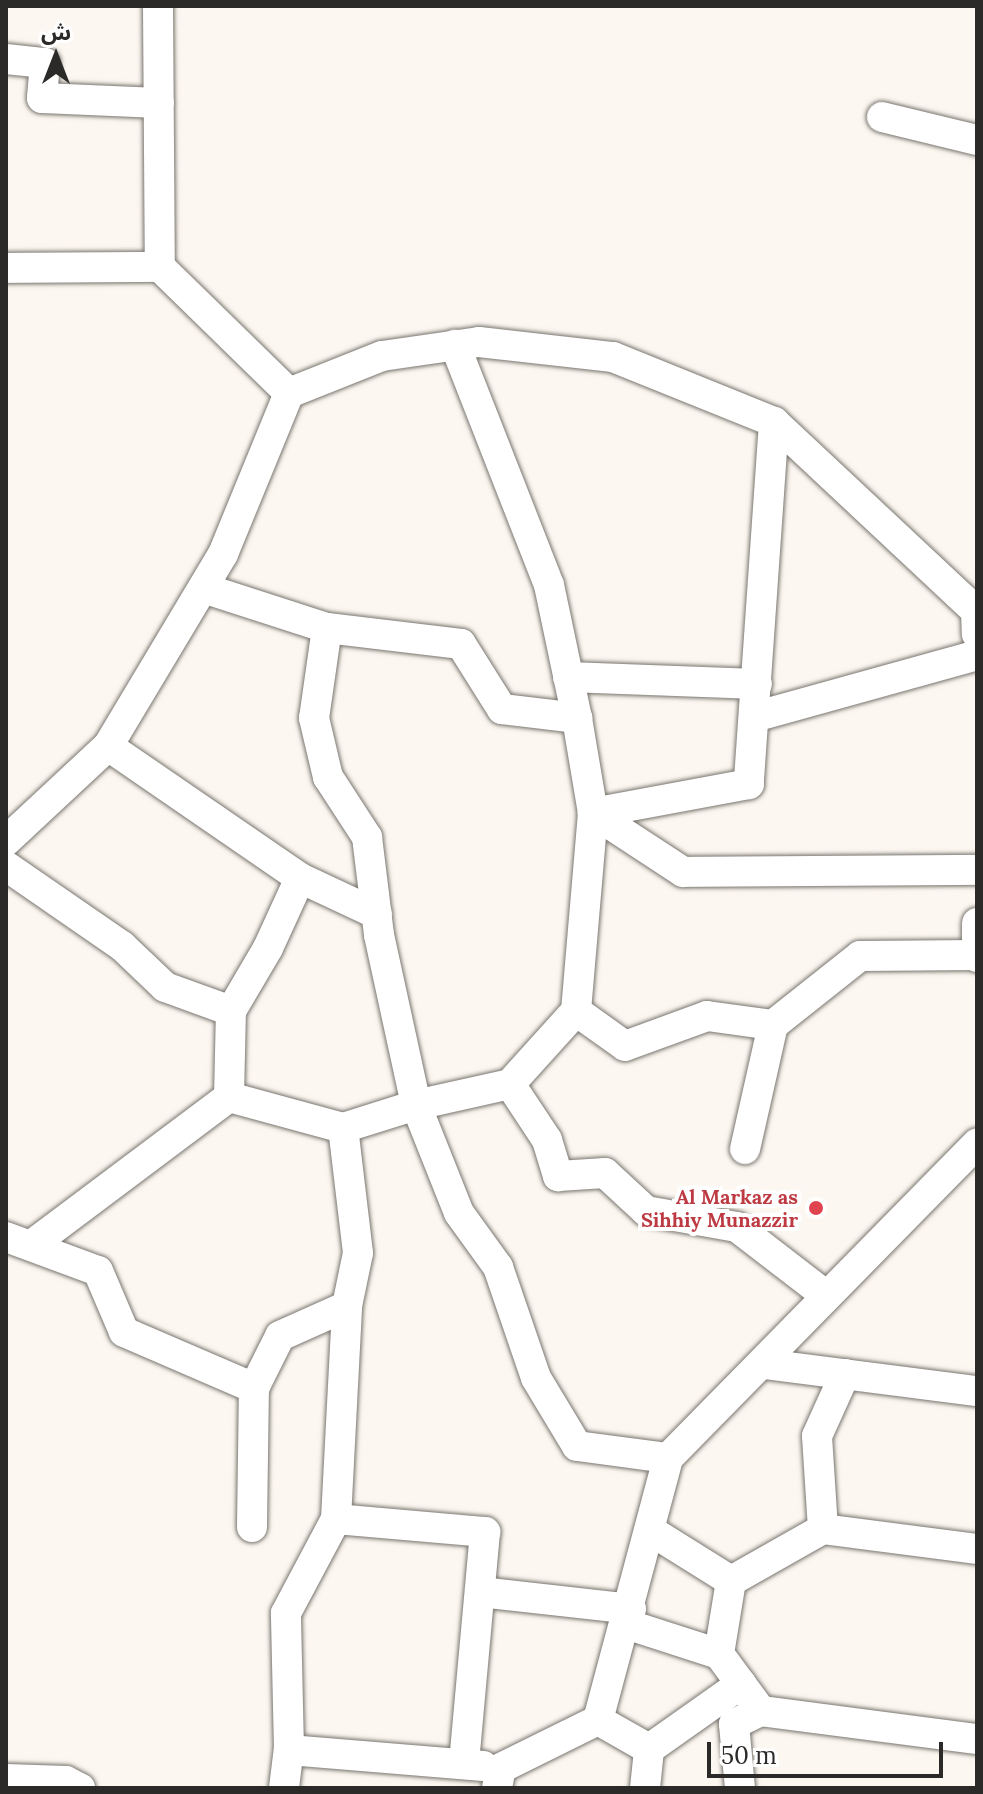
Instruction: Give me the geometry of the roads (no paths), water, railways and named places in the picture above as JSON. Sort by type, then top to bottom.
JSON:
[{"type":"street","points":[[158,6],[160,267]]},
{"type":"street","points":[[6,59],[45,63],[42,98],[159,103]]},
{"type":"street","points":[[882,117],[977,140]]},
{"type":"street","points":[[6,268],[160,267],[289,393]]},
{"type":"street","points":[[6,841],[108,746],[223,554],[289,393],[382,356],[479,342],[613,357],[774,422],[977,611],[977,634]]},
{"type":"street","points":[[19,1240],[229,1097],[343,1128],[416,1105],[510,1084],[576,1011],[593,813],[577,718],[549,585],[455,345]]},
{"type":"street","points":[[593,813],[749,784],[774,422]]},
{"type":"street","points":[[203,588],[327,628],[461,644],[502,709],[577,718]]},
{"type":"street","points":[[327,628],[314,718],[328,777],[367,837],[377,914],[416,1105],[459,1213],[498,1267],[536,1378],[577,1446],[668,1458]]},
{"type":"street","points":[[754,717],[977,655]]},
{"type":"street","points":[[568,677],[757,684]]},
{"type":"street","points":[[108,746],[300,878],[377,914]]},
{"type":"street","points":[[593,813],[683,872],[977,870]]},
{"type":"street","points":[[6,866],[122,946],[165,987],[231,1011]]},
{"type":"street","points":[[229,1097],[231,1011],[268,948],[300,878]]},
{"type":"street","points":[[745,1149],[773,1025],[860,956],[977,956],[977,923]]},
{"type":"street","points":[[576,1011],[625,1046],[707,1016],[773,1025]]},
{"type":"street","points":[[510,1084],[547,1140],[558,1176],[605,1173],[646,1211],[737,1227],[824,1294]]},
{"type":"street","points":[[284,1788],[289,1750],[286,1613],[336,1519],[347,1306],[358,1253],[343,1128]]},
{"type":"street","points":[[289,1750],[464,1764],[499,1778],[598,1720],[651,1531],[668,1458],[765,1364],[824,1294],[977,1144]]},
{"type":"street","points":[[19,1240],[98,1271],[124,1332],[254,1388]]},
{"type":"street","points":[[252,1527],[254,1388],[280,1336],[347,1306]]},
{"type":"street","points":[[765,1364],[977,1391]]},
{"type":"street","points":[[823,1529],[817,1436],[845,1374]]},
{"type":"street","points":[[336,1519],[485,1532],[464,1764]]},
{"type":"street","points":[[731,1581],[823,1529],[977,1549]]},
{"type":"street","points":[[651,1531],[731,1581]]},
{"type":"street","points":[[719,1654],[731,1581]]},
{"type":"street","points":[[480,1592],[628,1616],[719,1654],[761,1711]]},
{"type":"street","points":[[645,1788],[649,1749],[741,1684]]},
{"type":"street","points":[[740,1788],[734,1724],[761,1711],[977,1739]]},
{"type":"street","points":[[598,1720],[649,1749]]},
{"type":"street","points":[[6,1779],[66,1781],[80,1788]]},
{"type":"place","name":"Al Markaz as Sihhiy Munazzir","points":[[816,1208]]}]
